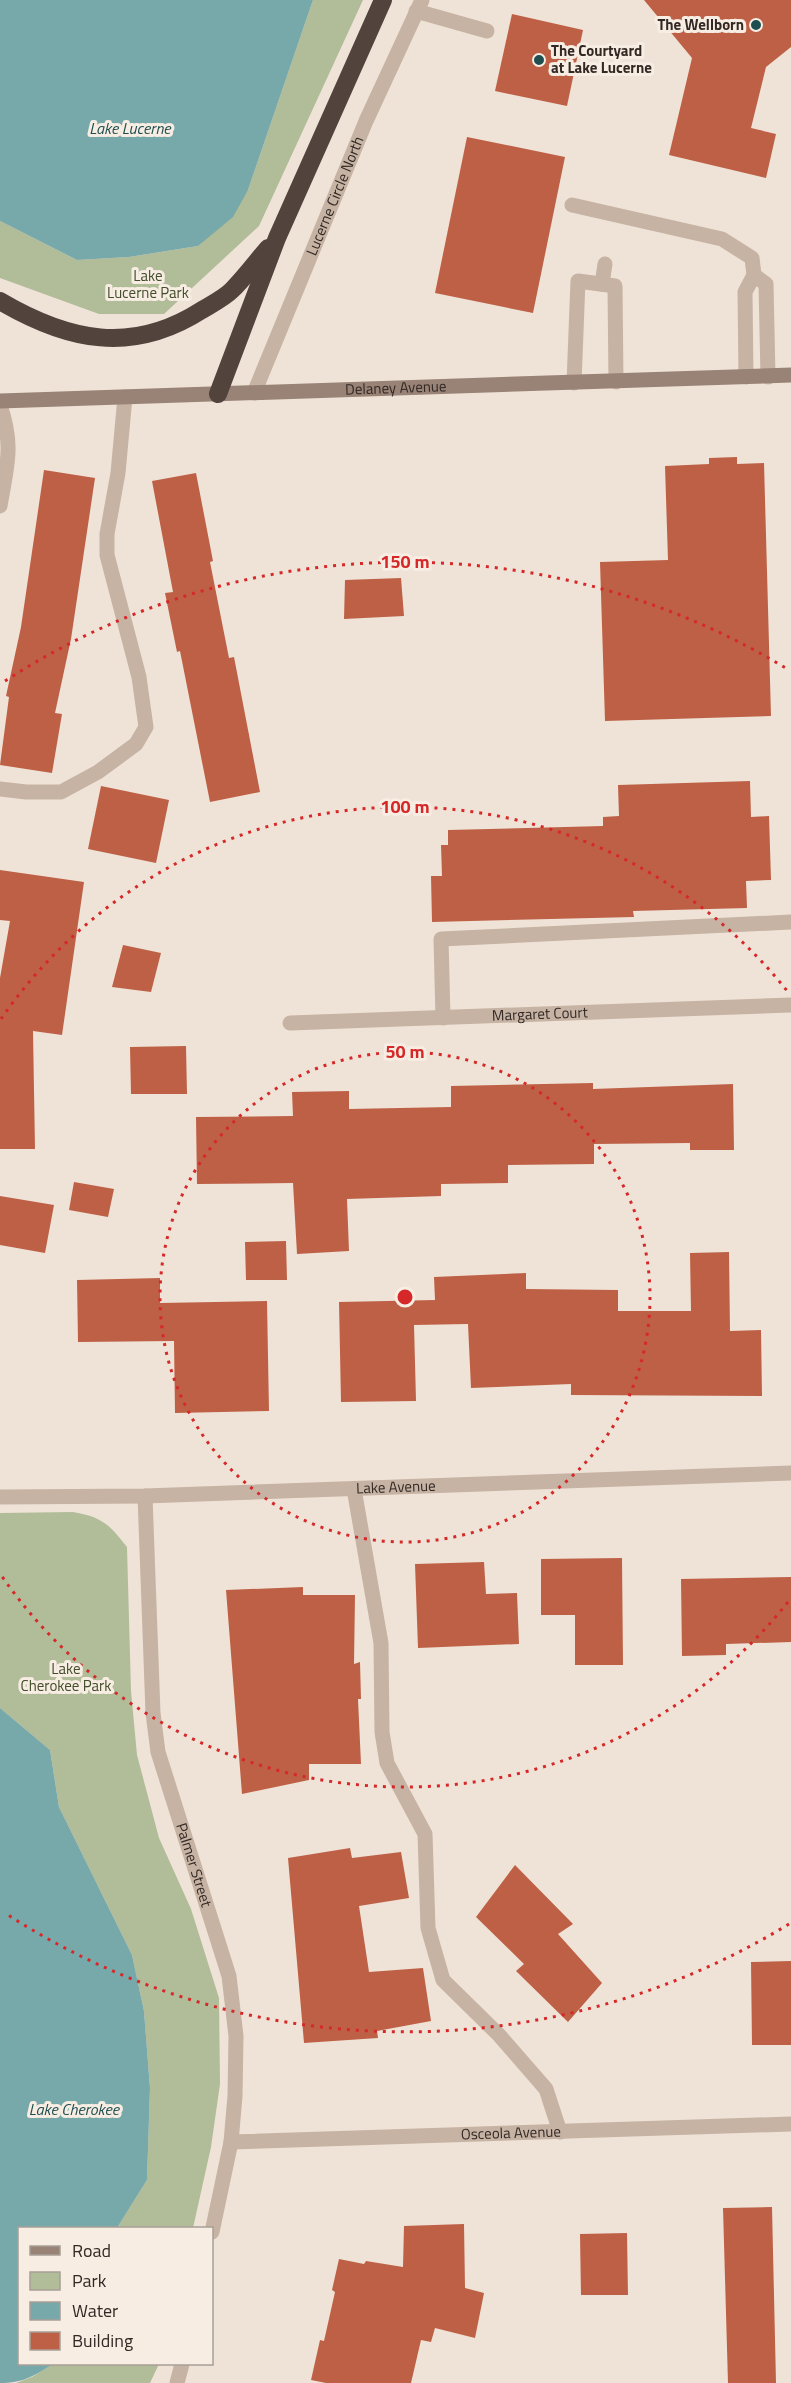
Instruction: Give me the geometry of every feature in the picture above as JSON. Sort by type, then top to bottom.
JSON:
[{"type":"highway","points":[[218,394],[277,238],[383,0]]},
{"type":"highway","points":[[0,301],[42,323],[87,337],[128,339],[181,324],[231,292],[277,238]]},
{"type":"street","points":[[419,5],[487,31]]},
{"type":"street","name":"Lucerne Circle North","points":[[254,393],[366,121],[419,5]]},
{"type":"street","points":[[572,205],[722,239],[752,258],[754,275],[745,292],[746,378]]},
{"type":"street","points":[[602,284],[605,264]]},
{"type":"street","points":[[754,275],[766,284],[768,377]]},
{"type":"street","points":[[574,383],[578,281],[615,286],[616,382]]},
{"type":"street","name":"Delaney Avenue","points":[[0,403],[791,375]]},
{"type":"street","points":[[0,789],[61,792],[98,772],[136,744],[147,727],[139,677],[107,555],[107,534],[118,473],[125,397]]},
{"type":"street","points":[[0,403],[10,442],[0,506]]},
{"type":"street","points":[[443,1018],[441,939],[791,922]]},
{"type":"street","name":"Margaret Court","points":[[290,1023],[791,1005]]},
{"type":"street","name":"Lake Avenue","points":[[0,1497],[145,1496],[791,1473]]},
{"type":"street","points":[[354,1489],[381,1643],[382,1732],[387,1763],[425,1834],[428,1928],[443,1980],[499,2035],[546,2089],[560,2132]]},
{"type":"street","name":"Palmer Street","points":[[145,1496],[153,1713],[158,1752],[229,1976],[236,2036],[235,2096],[231,2142],[213,2227]]},
{"type":"street","name":"Osceola Avenue","points":[[231,2142],[791,2124]]},
{"type":"street","points":[[177,2383],[182,2365]]},
{"type":"green space","name":"Lake Lucerne Park","points":[[313,0],[363,0],[259,226],[164,314],[99,314],[0,278],[0,221],[77,260],[129,257],[198,246],[248,190]]},
{"type":"green space","name":"Lake Cherokee Park","points":[[73,1512],[91,1516],[104,1523],[127,1547],[131,1691],[137,1755],[159,1838],[191,1909],[219,1998],[220,2084],[211,2147],[193,2227],[118,2227],[147,2180],[150,2088],[144,2011],[132,1955],[59,1807],[50,1750],[0,1708],[0,1513]]},
{"type":"green space","points":[[51,2365],[159,2365],[150,2383],[16,2383],[32,2377]]},
{"type":"water","name":"Lake Lucerne","points":[[0,0],[313,0],[248,190],[233,217],[198,246],[129,257],[77,260],[0,221]]},
{"type":"water","name":"Lake Cherokee","points":[[0,1708],[50,1750],[59,1807],[132,1955],[144,2011],[150,2088],[147,2180],[118,2227],[18,2227],[18,2365],[51,2365],[28,2378],[0,2383]]},
{"type":"building","points":[[644,0],[791,0],[791,47],[766,67],[751,128],[776,134],[766,178],[669,155],[692,58]]},
{"type":"building","name":"The Courtyard at Lake Lucerne","points":[[512,14],[583,30],[567,106],[495,91]]},
{"type":"building","points":[[467,137],[565,157],[533,313],[435,293]]},
{"type":"building","points":[[737,457],[737,464],[764,463],[771,716],[605,721],[600,562],[668,560],[665,466],[709,464],[709,458]]},
{"type":"building","points":[[44,470],[95,478],[71,639],[55,713],[62,714],[52,773],[0,765],[9,697],[6,696],[21,627]]},
{"type":"building","points":[[196,473],[213,561],[210,562],[229,658],[234,657],[260,792],[210,802],[180,651],[177,652],[165,593],[173,592],[152,481]]},
{"type":"building","points":[[401,578],[404,616],[344,619],[345,580]]},
{"type":"building","points":[[750,781],[751,817],[769,816],[771,880],[746,881],[747,908],[633,911],[634,917],[432,922],[431,876],[442,876],[441,845],[448,845],[448,830],[603,826],[603,817],[619,816],[618,785]]},
{"type":"building","points":[[101,786],[169,800],[156,863],[88,849]]},
{"type":"building","points":[[0,870],[84,882],[62,1035],[33,1031],[35,1149],[0,1149],[0,978],[10,921],[0,920]]},
{"type":"building","points":[[123,945],[161,953],[151,992],[112,987]]},
{"type":"building","points":[[186,1046],[187,1094],[131,1094],[130,1047]]},
{"type":"building","points":[[593,1083],[593,1089],[733,1084],[734,1150],[690,1150],[690,1143],[594,1144],[594,1164],[508,1165],[508,1183],[441,1184],[441,1196],[347,1199],[349,1251],[297,1254],[293,1183],[197,1184],[196,1117],[293,1116],[292,1092],[349,1091],[349,1109],[451,1107],[451,1086]]},
{"type":"building","points":[[74,1182],[114,1189],[108,1217],[69,1210]]},
{"type":"building","points":[[0,1196],[54,1205],[45,1253],[0,1245]]},
{"type":"building","points":[[286,1241],[287,1280],[246,1280],[245,1242]]},
{"type":"building","points":[[729,1252],[730,1331],[761,1330],[762,1396],[571,1395],[571,1384],[471,1388],[468,1324],[414,1325],[416,1401],[341,1402],[339,1302],[435,1300],[434,1277],[526,1273],[526,1289],[618,1290],[618,1311],[691,1311],[690,1253]]},
{"type":"building","points":[[160,1278],[160,1303],[267,1301],[269,1411],[175,1413],[174,1341],[78,1342],[77,1280]]},
{"type":"building","points":[[622,1558],[623,1665],[575,1665],[575,1615],[541,1615],[541,1559]]},
{"type":"building","points":[[484,1562],[486,1594],[517,1593],[519,1644],[418,1648],[415,1564]]},
{"type":"building","points":[[791,1577],[791,1642],[726,1644],[726,1655],[682,1656],[681,1579]]},
{"type":"building","points":[[303,1587],[303,1595],[355,1595],[354,1664],[360,1662],[361,1699],[358,1699],[361,1764],[309,1764],[309,1780],[242,1794],[226,1590]]},
{"type":"building","points":[[350,1848],[352,1858],[401,1852],[409,1898],[359,1906],[369,1972],[423,1968],[431,2021],[377,2031],[378,2038],[304,2043],[288,1858]]},
{"type":"building","points":[[515,1865],[573,1924],[558,1934],[602,1983],[568,2022],[516,1971],[524,1964],[476,1917]]},
{"type":"building","points":[[791,1961],[791,2045],[752,2045],[751,1962]]},
{"type":"building","points":[[772,2207],[776,2383],[728,2383],[723,2208]]},
{"type":"building","points":[[464,2224],[465,2288],[484,2293],[475,2338],[435,2328],[431,2342],[421,2340],[411,2383],[326,2383],[311,2380],[320,2340],[324,2341],[335,2292],[332,2290],[339,2259],[364,2264],[366,2261],[403,2267],[404,2226]]},
{"type":"building","points":[[627,2233],[628,2295],[581,2295],[580,2234]]},
{"type":"place","name":"The Wellborn","points":[[756,25]]},
{"type":"place","name":"The Courtyard at Lake Lucerne","points":[[539,60]]}]
